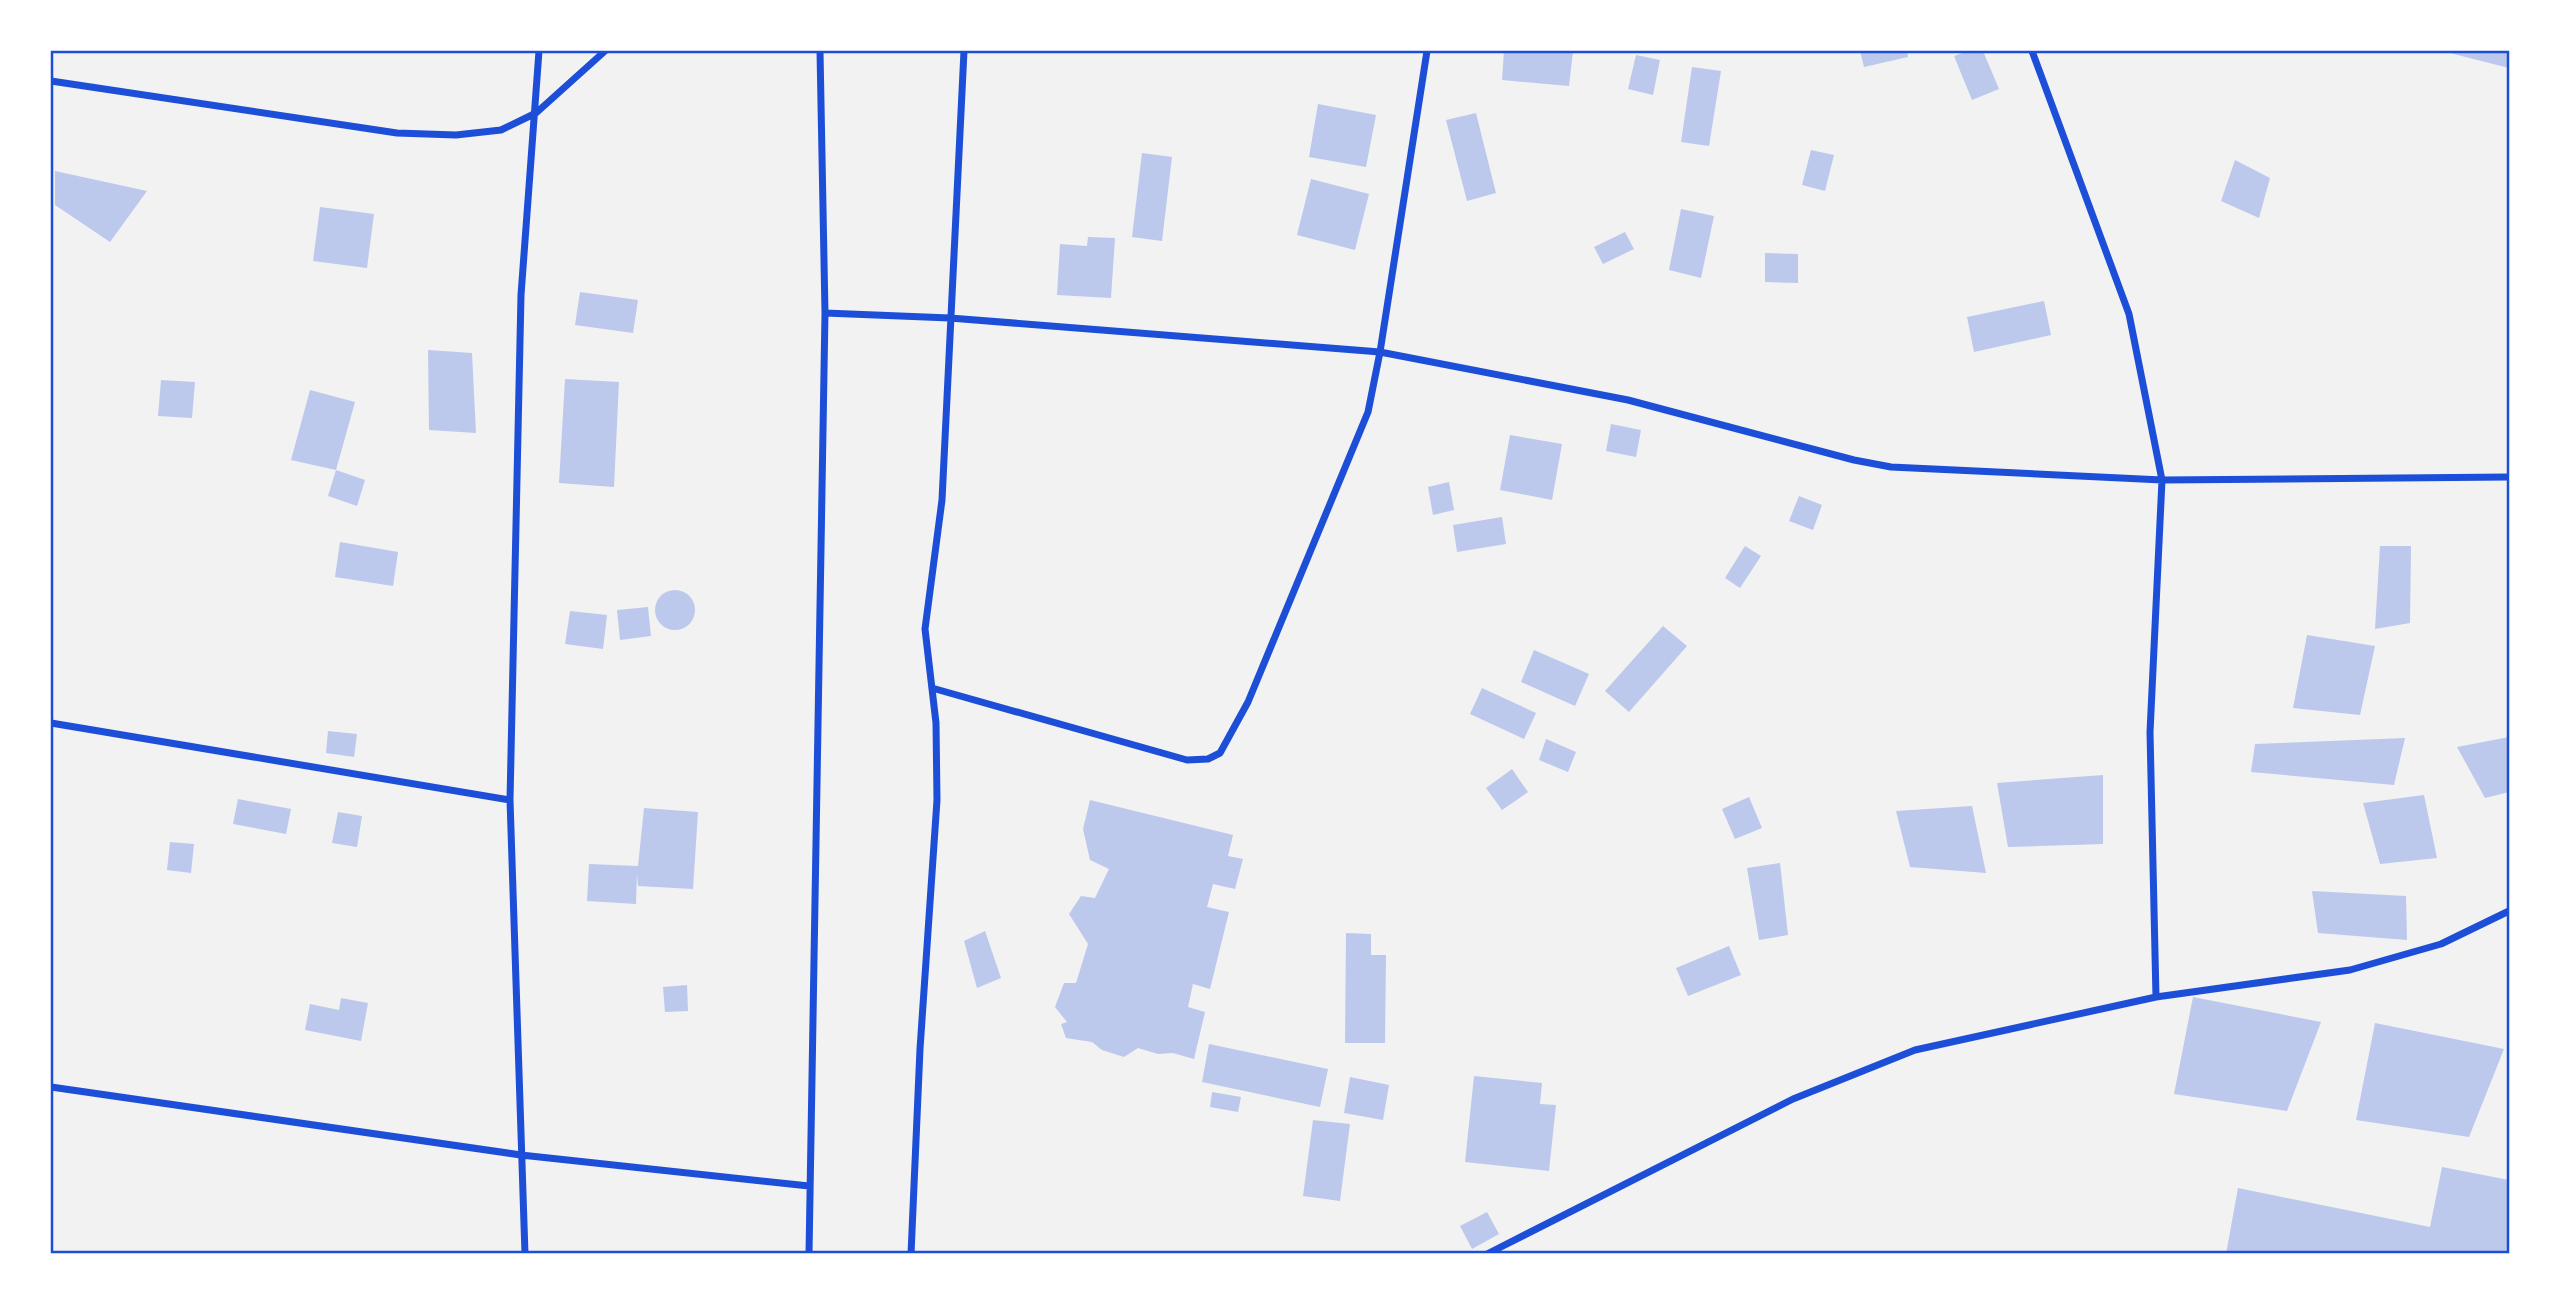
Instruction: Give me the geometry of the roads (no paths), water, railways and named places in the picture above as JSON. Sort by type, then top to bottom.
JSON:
[{"type":"street","points":[[525,1254],[510,800],[522,295],[539,51]]},
{"type":"street","points":[[51,81],[397,133],[456,135],[501,130],[536,113],[605,51]]},
{"type":"street","points":[[809,1254],[825,313],[820,51]]},
{"type":"street","points":[[911,1254],[920,1049],[937,800],[936,723],[925,629],[942,500],[964,51]]},
{"type":"street","points":[[932,688],[1186,760],[1208,759],[1220,753],[1248,702],[1368,412],[1380,352],[1427,51]]},
{"type":"street","points":[[2032,51],[2129,314],[2162,480],[2150,732],[2156,997]]},
{"type":"street","points":[[825,313],[950,318],[1380,352],[1629,400],[1854,460],[1891,467],[2162,480],[2509,477]]},
{"type":"street","points":[[51,723],[510,800]]},
{"type":"street","points":[[1487,1254],[1793,1099],[1915,1050],[2156,997],[2350,971],[2441,944],[2509,911]]},
{"type":"street","points":[[51,1087],[521,1155],[809,1186]]}]
